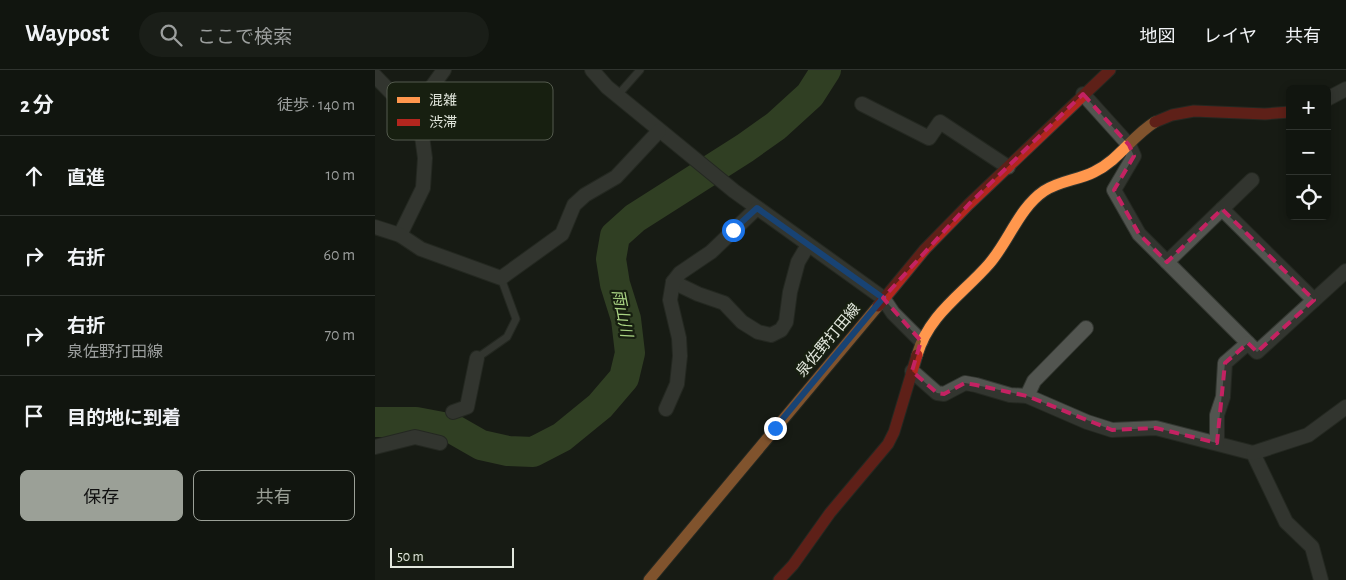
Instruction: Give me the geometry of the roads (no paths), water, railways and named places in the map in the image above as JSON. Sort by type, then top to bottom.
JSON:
[{"type":"street","points":[[435,82],[444,70]]},
{"type":"street","points":[[592,70],[617,96],[734,191],[883,298],[893,313],[921,341]]},
{"type":"street","name":"泉佐野打田線","points":[[649,580],[925,249],[1083,94],[1110,70]]},
{"type":"street","points":[[375,76],[387,88]]},
{"type":"street","points":[[1331,97],[1346,89]]},
{"type":"street","points":[[1083,94],[1129,145],[1134,156],[1114,190],[1139,234],[1257,352],[1346,271]]},
{"type":"street","points":[[862,104],[929,138],[940,122],[1008,167]]},
{"type":"street","points":[[779,580],[793,565],[830,512],[889,444],[921,341],[930,326],[952,299],[990,263],[1026,208],[1044,191],[1063,182],[1093,173],[1109,163],[1143,130],[1155,122],[1172,115],[1194,111],[1265,114],[1286,112]]},
{"type":"street","points":[[375,227],[400,235],[421,249],[501,278],[563,234],[574,205],[585,195],[615,177],[659,130]]},
{"type":"street","points":[[400,235],[423,188],[425,158],[423,140]]},
{"type":"street","points":[[1167,262],[1252,180]]},
{"type":"street","points":[[665,409],[677,384],[680,356],[679,338],[670,300],[673,282],[680,273],[711,252],[757,208]]},
{"type":"street","points":[[1222,209],[1314,300]]},
{"type":"street","points":[[673,282],[724,304],[742,322],[758,332],[771,335],[781,330],[786,322],[790,292],[798,262],[808,245]]},
{"type":"street","points":[[1027,396],[1034,381],[1086,328]]},
{"type":"street","points":[[1217,443],[1217,415],[1223,396],[1225,363],[1248,343]]},
{"type":"street","points":[[453,412],[467,407],[477,358]]},
{"type":"street","points":[[912,371],[937,393],[944,394],[965,383],[1010,395],[1027,396],[1087,422],[1112,430],[1157,428],[1253,453],[1308,435],[1346,407]]},
{"type":"street","points":[[375,447],[415,437],[440,443]]},
{"type":"street","points":[[1253,453],[1286,522],[1312,547],[1321,580]]},
{"type":"lane","points":[[617,96],[640,70]]},
{"type":"lane","points":[[477,358],[507,337],[516,318],[501,278]]},
{"type":"waterway","name":"雨山川","points":[[375,422],[416,422],[453,429],[481,445],[508,451],[533,452],[562,437],[600,406],[624,378],[630,353],[626,319],[615,284],[611,259],[615,236],[635,218],[776,126],[810,95],[826,70]]}]
